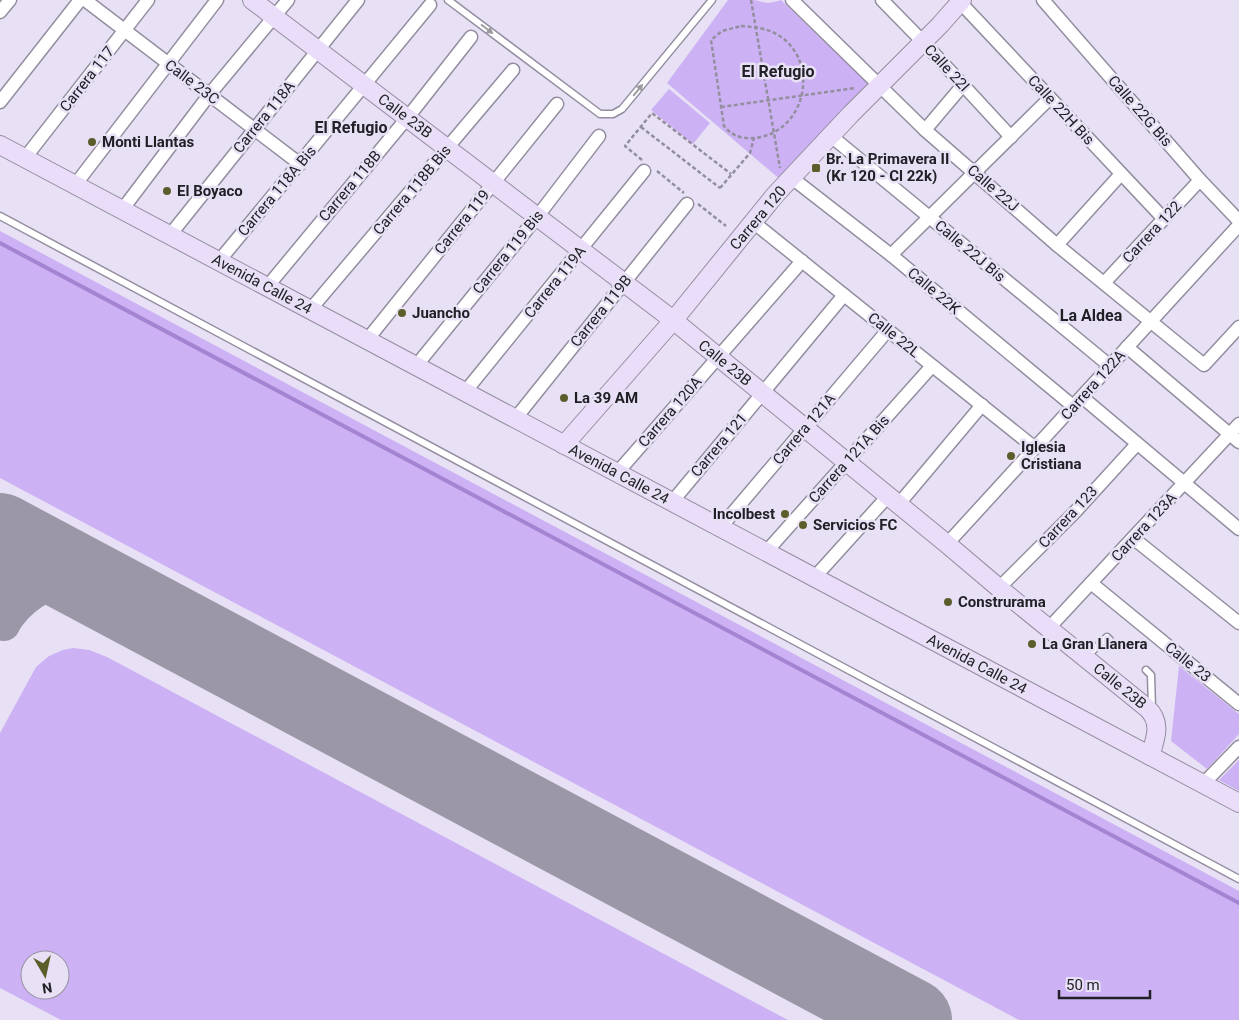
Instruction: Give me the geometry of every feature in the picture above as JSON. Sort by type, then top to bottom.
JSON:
[{"type":"street","points":[[0,12],[10,0]]},
{"type":"street","points":[[0,102],[80,0]]},
{"type":"street","name":"Calle 23C","points":[[85,0],[300,164]]},
{"type":"street","name":"Carrera 117","points":[[25,158],[148,0]]},
{"type":"street","points":[[75,185],[217,0]]},
{"type":"street","name":"Calle 23B","points":[[252,0],[673,320],[1048,629],[1152,712],[1157,725],[1155,743],[1150,756]]},
{"type":"street","points":[[122,210],[209,95],[288,0]]},
{"type":"street","name":"Carrera 118A","points":[[170,235],[358,0]]},
{"type":"street","name":"Calle 22J","points":[[792,0],[925,130],[1058,245],[1204,366],[1239,327]]},
{"type":"street","name":"Calle 22I","points":[[882,0],[1011,137]]},
{"type":"street","name":"Calle 22G Bis","points":[[1043,0],[1200,180],[1239,220]]},
{"type":"street","name":"Carrera 120","points":[[564,445],[673,320],[788,182],[960,1]]},
{"type":"street","name":"Calle 22H Bis","points":[[960,1],[1164,219]]},
{"type":"street","name":"Carrera 118A Bis","points":[[219,261],[430,6]]},
{"type":"street","name":"Carrera 118B","points":[[267,287],[407,118],[470,37]]},
{"type":"street","name":"Carrera 118B Bis","points":[[310,310],[513,70]]},
{"type":"street","points":[[925,130],[963,85]]},
{"type":"street","points":[[891,256],[1050,98]]},
{"type":"street","name":"Carrera 119","points":[[367,340],[558,104]]},
{"type":"street","name":"Carrera 119 Bis","points":[[416,366],[537,217],[599,136]]},
{"type":"street","name":"Calle 22J Bis","points":[[831,136],[1110,366]]},
{"type":"street","name":"Avenida Calle 24","points":[[0,145],[1239,803]]},
{"type":"street","name":"Carrera 119A","points":[[465,392],[580,250],[650,169]]},
{"type":"street","points":[[1058,245],[1121,174]]},
{"type":"street","name":"Carrera 122","points":[[1104,283],[1200,180]]},
{"type":"street","name":"Calle 22K","points":[[788,182],[891,256],[1077,402],[1137,444],[1239,529]]},
{"type":"street","name":"Carrera 119B","points":[[515,419],[690,200]]},
{"type":"street","name":"Calle 22L","points":[[753,222],[1035,448]]},
{"type":"street","name":"Carrera 122A","points":[[947,544],[1239,225]]},
{"type":"street","name":"Carrera 120A","points":[[617,473],[802,261]]},
{"type":"street","name":"Carrera 121","points":[[672,502],[844,295]]},
{"type":"street","name":"Carrera 121A","points":[[720,528],[888,330]]},
{"type":"street","points":[[1127,347],[1234,438]]},
{"type":"street","name":"Carrera 121A Bis","points":[[766,552],[932,366]]},
{"type":"street","points":[[814,578],[893,500],[982,406]]},
{"type":"street","name":"Carrera 123A","points":[[1048,629],[1184,483],[1234,438],[1239,424]]},
{"type":"street","name":"Carrera 123","points":[[998,588],[1075,512],[1137,444]]},
{"type":"street","points":[[1133,538],[1239,624]]},
{"type":"street","name":"Calle 23","points":[[1091,583],[1239,704]]},
{"type":"street","points":[[1203,784],[1239,747]]},
{"type":"lane","points":[[448,0],[600,114],[613,114],[622,110],[712,0]]},
{"type":"lane","points":[[0,216],[1239,879]]},
{"type":"lane","points":[[1085,658],[1107,637],[1110,640]]},
{"type":"lane","points":[[1146,670],[1151,675],[1152,682],[1152,712]]},
{"type":"path","points":[[751,0],[774,132],[788,182]]},
{"type":"path","points":[[741,26],[756,27],[761,27],[779,35],[793,48],[802,65],[804,85],[801,102],[792,118],[778,130],[762,138],[744,139],[732,134],[724,126],[711,40],[722,31],[741,26]]},
{"type":"path","points":[[721,107],[802,94],[881,85]]},
{"type":"path","points":[[726,226],[650,169],[625,146],[652,113],[731,174]]},
{"type":"path","points":[[640,126],[719,189],[750,153],[754,138]]},
{"type":"shaded area","points":[[728,0],[753,0],[769,3],[781,0],[868,84],[782,181],[667,83]]},
{"type":"shaded area","points":[[669,89],[710,123],[693,144],[651,110]]},
{"type":"shaded area","points":[[0,231],[1239,891],[1239,1020],[1019,1020],[0,478]]},
{"type":"shaded area","points":[[73,648],[89,650],[107,657],[788,1020],[61,1020],[23,1000],[70,1000],[70,950],[20,950],[20,998],[0,988],[0,733],[36,667],[49,656]]},
{"type":"shaded area","points":[[1179,666],[1239,714],[1239,734],[1207,769],[1171,741]]},
{"type":"shaded area","points":[[1239,760],[1239,791],[1219,780]]},
{"type":"waterway","points":[[0,243],[1239,903]]},
{"type":"taxiway","points":[[0,543],[8,564],[11,583],[4,625]]},
{"type":"taxiway","points":[[4,624],[17,607],[43,588],[53,584],[75,581],[99,586]]},
{"type":"runway","points":[[0,534],[911,1020]]},
{"type":"place","name":"Monti Llantas","points":[[92,142]]},
{"type":"place","name":"Br. La Primavera II (Kr 120 - Cl 22k)","points":[[816,168]]},
{"type":"place","name":"El Boyaco","points":[[167,191]]},
{"type":"place","name":"Juancho","points":[[402,313]]},
{"type":"place","name":"La 39 AM","points":[[564,398]]},
{"type":"place","name":"Iglesia Cristiana","points":[[1011,456]]},
{"type":"place","name":"Incolbest","points":[[785,514]]},
{"type":"place","name":"Servicios FC","points":[[803,525]]},
{"type":"place","name":"Construrama","points":[[948,602]]},
{"type":"place","name":"La Gran Llanera","points":[[1032,644]]},
{"type":"district","name":"El Refugio","points":[[778,71]]},
{"type":"district","name":"El Refugio","points":[[351,127]]},
{"type":"district","name":"La Aldea","points":[[1091,315]]}]
